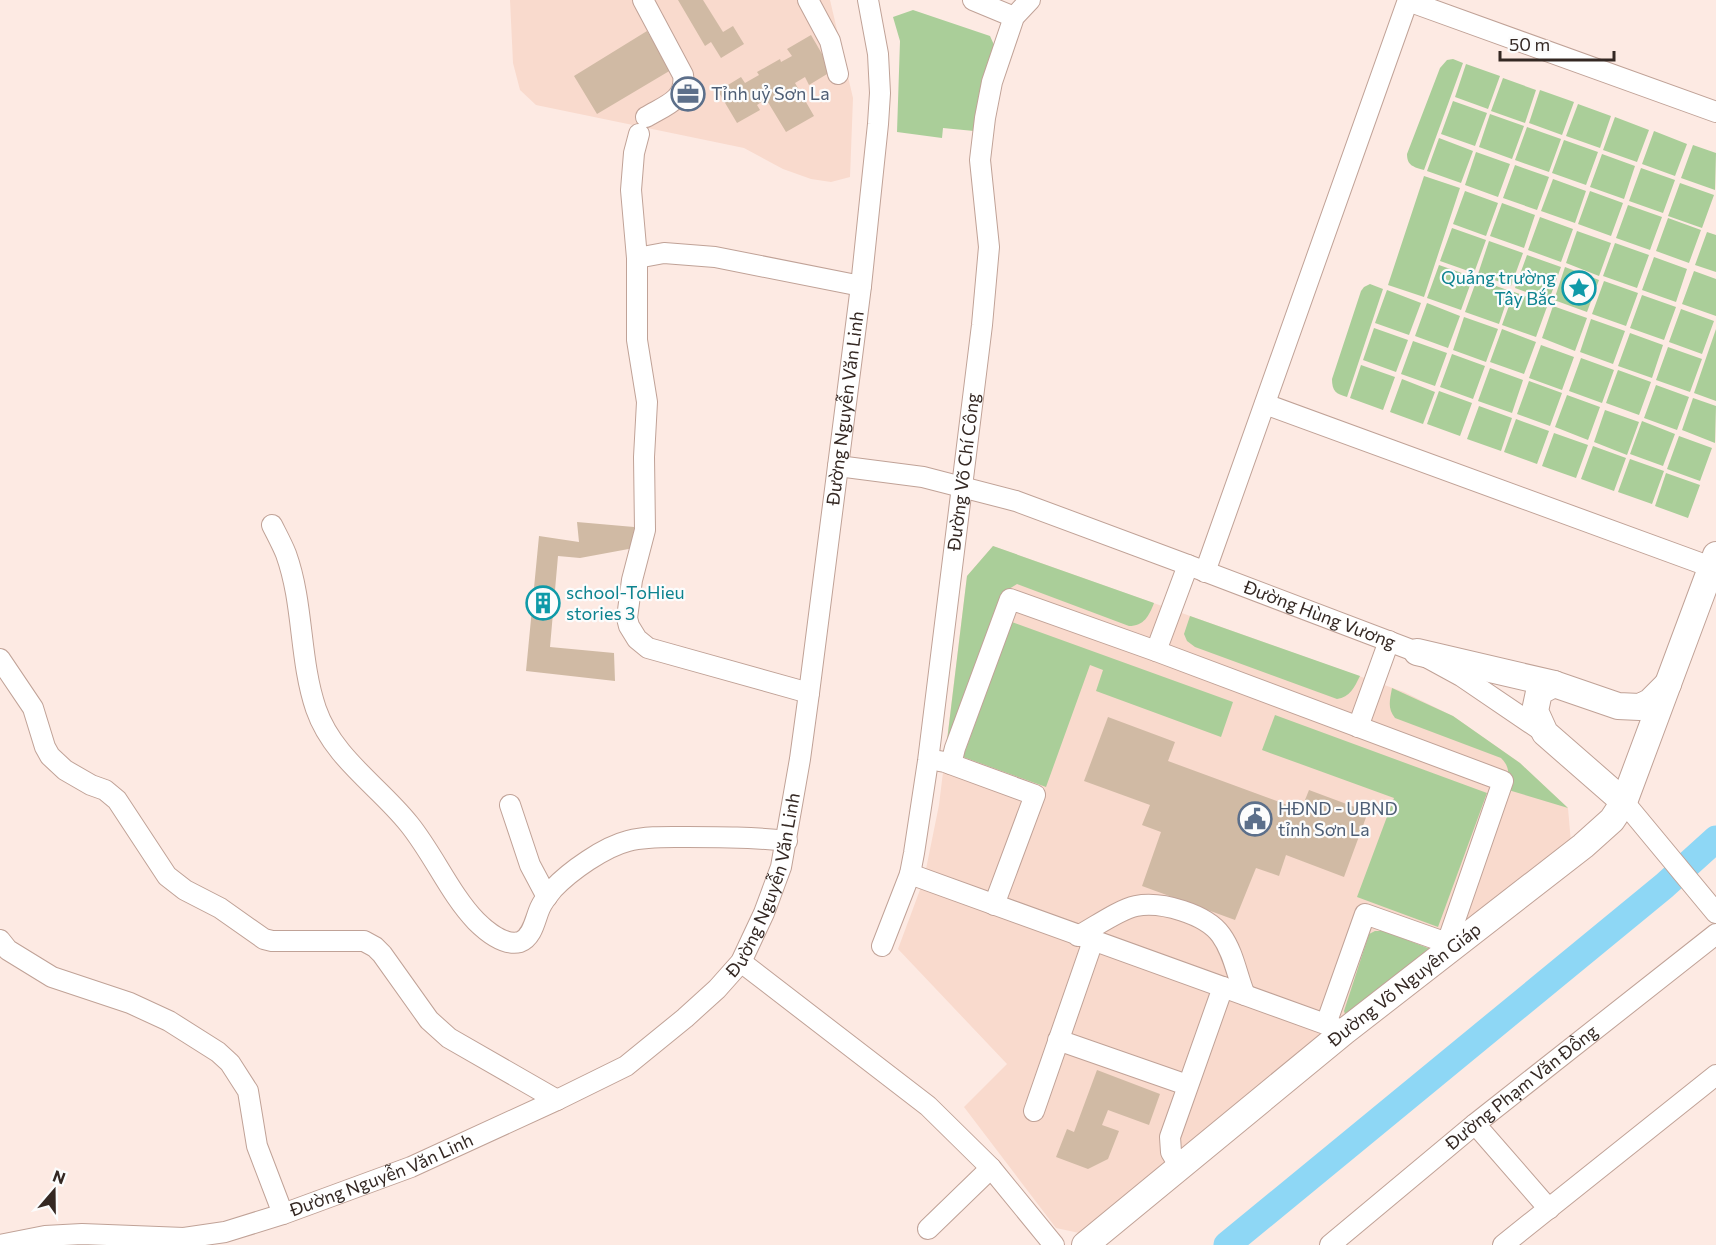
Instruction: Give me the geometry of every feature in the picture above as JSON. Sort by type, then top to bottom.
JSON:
[{"type":"main road","name":"Đường Võ Nguyên Giáp","points":[[1085,1245],[1180,1167],[1335,1028],[1583,846],[1612,820],[1624,802],[1714,561]]},
{"type":"main road","name":"Đường Võ Nguyên Giáp","points":[[1417,652],[1554,684],[1618,706],[1640,707],[1650,702],[1668,684]]},
{"type":"main road","points":[[1545,733],[1535,711],[1539,692],[1554,684]]},
{"type":"main road","name":"Đường Hùng Vương","points":[[1545,733],[1624,802]]},
{"type":"street","points":[[643,0],[683,75],[684,89],[678,97],[642,126],[634,153],[632,190],[637,258],[637,340],[647,402],[644,457],[645,530],[627,606],[629,626],[637,639],[648,648],[809,693]]},
{"type":"street","points":[[808,0],[830,41],[838,74]]},
{"type":"street","name":"Đường Nguyễn Văn Linh","points":[[0,1245],[45,1236],[82,1234],[184,1238],[225,1232],[284,1214],[411,1167],[626,1066],[685,1018],[717,989],[741,962],[764,913],[781,867],[809,693],[861,286],[880,93],[878,54],[868,0]]},
{"type":"street","points":[[973,0],[1014,17]]},
{"type":"street","name":"Đường Võ Chí Công","points":[[882,946],[910,874],[928,761],[982,325],[989,247],[980,159],[984,129],[992,82],[1014,17],[1030,0]]},
{"type":"street","points":[[1156,651],[1196,569],[1265,404],[1408,0],[1716,112]]},
{"type":"street","points":[[637,258],[664,253],[715,257],[861,286]]},
{"type":"street","points":[[1265,404],[1714,561]]},
{"type":"street","name":"Đường Hùng Vương","points":[[838,466],[923,477],[1016,501],[1389,641],[1417,652],[1461,676],[1545,733]]},
{"type":"street","points":[[272,525],[286,554],[291,574],[307,674],[317,711],[331,738],[346,759],[408,823],[427,847],[464,906],[488,931],[501,939],[520,942],[528,936],[547,897],[555,887],[591,859],[629,840],[657,837],[751,837],[787,841]]},
{"type":"street","points":[[910,874],[1335,1028],[1365,914],[1449,946],[1503,781],[1010,599],[955,747],[951,764]]},
{"type":"street","points":[[1358,727],[1389,641]]},
{"type":"street","points":[[0,659],[33,708],[50,756],[65,770],[105,790],[117,800],[174,884],[220,908],[264,939],[272,941],[364,941],[375,947],[429,1020],[449,1038],[556,1100]]},
{"type":"street","points":[[928,761],[945,762],[1035,795],[994,905]]},
{"type":"street","name":"Đường Hùng Vương","points":[[1624,802],[1716,913]]},
{"type":"street","points":[[510,805],[530,865],[547,897]]},
{"type":"street","points":[[1034,1111],[1058,1040],[1085,938],[1136,906],[1162,906],[1195,915],[1220,934],[1232,956],[1245,995]]},
{"type":"street","name":"Đường Phạm Văn Đồng","points":[[1330,1245],[1475,1124],[1716,934]]},
{"type":"street","points":[[0,940],[8,950],[52,977],[130,1003],[169,1021],[218,1052],[230,1063],[248,1091],[256,1146],[284,1214]]},
{"type":"street","points":[[741,962],[928,1106],[991,1168],[1054,1245]]},
{"type":"street","points":[[1180,1167],[1171,1152],[1170,1137],[1223,987]]},
{"type":"street","points":[[1058,1040],[1187,1086]]},
{"type":"street","points":[[1503,1245],[1716,1076]]},
{"type":"street","points":[[1475,1124],[1549,1209]]},
{"type":"street","points":[[928,1229],[991,1168]]},
{"type":"shaded area","name":"Tỉnh uỷ Sơn La","points":[[510,0],[830,0],[853,98],[850,177],[831,182],[811,179],[783,169],[744,148],[536,105],[520,90],[513,63]]},
{"type":"shaded area","points":[[993,546],[1404,692],[1453,716],[1520,763],[1568,808],[1571,843],[1093,1236],[1056,1228],[964,1107],[1007,1064],[898,949],[924,879],[939,805],[967,576]]},
{"type":"green space","points":[[913,10],[990,36],[995,47],[979,95],[974,131],[943,128],[942,138],[897,132],[900,41],[893,17]]},
{"type":"green space","points":[[1453,59],[1463,63],[1424,170],[1414,167],[1410,164],[1407,154],[1440,68],[1447,60]]},
{"type":"green space","points":[[1466,64],[1500,76],[1488,109],[1455,97]]},
{"type":"green space","points":[[1503,78],[1536,90],[1525,123],[1491,111]]},
{"type":"green space","points":[[1540,90],[1574,102],[1562,135],[1529,123]]},
{"type":"green space","points":[[1453,101],[1487,113],[1475,146],[1441,134]]},
{"type":"green space","points":[[1578,104],[1611,116],[1600,148],[1566,136]]},
{"type":"green space","points":[[1490,114],[1524,126],[1512,159],[1479,147]]},
{"type":"green space","points":[[1615,117],[1649,130],[1637,162],[1603,150]]},
{"type":"green space","points":[[1527,127],[1561,139],[1549,172],[1515,160]]},
{"type":"green space","points":[[1654,131],[1687,144],[1675,176],[1642,164]]},
{"type":"green space","points":[[1439,138],[1473,151],[1461,183],[1427,171]]},
{"type":"green space","points":[[1564,140],[1598,152],[1586,185],[1552,173]]},
{"type":"green space","points":[[1693,145],[1716,153],[1715,190],[1681,178]]},
{"type":"green space","points":[[1476,152],[1510,164],[1498,197],[1465,185]]},
{"type":"green space","points":[[1602,154],[1635,166],[1624,199],[1590,187]]},
{"type":"green space","points":[[1515,165],[1549,177],[1537,210],[1503,198]]},
{"type":"green space","points":[[1641,168],[1675,180],[1663,213],[1629,201]]},
{"type":"green space","points":[[1424,176],[1460,188],[1424,297],[1388,285]]},
{"type":"green space","points":[[1553,179],[1586,191],[1575,223],[1541,211]]},
{"type":"green space","points":[[1680,183],[1714,195],[1702,228],[1668,216]]},
{"type":"green space","points":[[1465,191],[1498,203],[1486,236],[1453,224]]},
{"type":"green space","points":[[1590,191],[1623,203],[1611,236],[1578,224]]},
{"type":"green space","points":[[1502,203],[1535,215],[1524,248],[1490,236]]},
{"type":"green space","points":[[1628,205],[1662,217],[1650,250],[1616,238]]},
{"type":"green space","points":[[1540,217],[1573,229],[1561,262],[1528,250]]},
{"type":"green space","points":[[1668,218],[1701,230],[1689,263],[1656,251]]},
{"type":"green space","points":[[1452,228],[1486,240],[1474,273],[1440,261]]},
{"type":"green space","points":[[1577,231],[1611,243],[1599,276],[1566,263]]},
{"type":"green space","points":[[1707,232],[1716,235],[1716,272],[1695,265]]},
{"type":"green space","points":[[1489,241],[1523,253],[1511,286],[1478,274]]},
{"type":"green space","points":[[1615,243],[1649,255],[1637,288],[1603,276]]},
{"type":"green space","points":[[1527,255],[1561,267],[1549,300],[1515,288]]},
{"type":"green space","points":[[1654,257],[1687,269],[1676,302],[1642,290]]},
{"type":"green space","points":[[1439,265],[1473,277],[1461,310],[1427,298]]},
{"type":"green space","points":[[1565,267],[1599,280],[1587,312],[1554,300]]},
{"type":"green space","points":[[1694,271],[1716,279],[1716,316],[1682,304]]},
{"type":"green space","points":[[1477,279],[1510,291],[1499,324],[1465,312]]},
{"type":"green space","points":[[1604,281],[1638,293],[1626,326],[1592,314]]},
{"type":"green space","points":[[1370,284],[1383,289],[1347,397],[1335,391],[1332,379],[1361,291]]},
{"type":"green space","points":[[1387,290],[1421,303],[1409,335],[1375,323]]},
{"type":"green space","points":[[1514,292],[1548,304],[1536,337],[1502,325]]},
{"type":"green space","points":[[1642,295],[1676,307],[1664,340],[1630,328]]},
{"type":"green space","points":[[1427,303],[1460,316],[1448,348],[1415,336]]},
{"type":"green space","points":[[1553,306],[1587,318],[1575,351],[1542,338]]},
{"type":"green space","points":[[1681,309],[1714,321],[1702,354],[1669,342]]},
{"type":"green space","points":[[1464,317],[1498,329],[1486,362],[1453,350]]},
{"type":"green space","points":[[1591,319],[1625,331],[1613,364],[1580,352]]},
{"type":"green space","points":[[1374,328],[1408,340],[1396,372],[1363,360]]},
{"type":"green space","points":[[1502,329],[1536,342],[1524,374],[1490,362]]},
{"type":"green space","points":[[1716,329],[1716,401],[1694,393]]},
{"type":"green space","points":[[1630,333],[1663,345],[1652,378],[1618,366]]},
{"type":"green space","points":[[1413,341],[1447,353],[1435,386],[1401,374]]},
{"type":"green space","points":[[1541,345],[1574,357],[1562,390],[1529,378]]},
{"type":"green space","points":[[1668,347],[1702,359],[1690,392],[1656,380]]},
{"type":"green space","points":[[1452,354],[1485,366],[1473,399],[1440,387]]},
{"type":"green space","points":[[1581,358],[1614,370],[1602,403],[1569,391]]},
{"type":"green space","points":[[1361,365],[1395,377],[1383,410],[1350,398]]},
{"type":"green space","points":[[1490,368],[1523,380],[1512,413],[1478,401]]},
{"type":"green space","points":[[1618,370],[1651,382],[1639,415],[1606,403]]},
{"type":"green space","points":[[1402,379],[1435,392],[1423,424],[1390,412]]},
{"type":"green space","points":[[1529,381],[1562,393],[1550,426],[1517,414]]},
{"type":"green space","points":[[1656,385],[1689,397],[1677,430],[1644,418]]},
{"type":"green space","points":[[1439,391],[1472,403],[1460,436],[1427,424]]},
{"type":"green space","points":[[1567,395],[1600,407],[1588,440],[1555,427]]},
{"type":"green space","points":[[1693,398],[1716,406],[1715,443],[1682,430]]},
{"type":"green space","points":[[1479,406],[1512,418],[1501,451],[1467,439]]},
{"type":"green space","points":[[1605,410],[1639,422],[1627,455],[1594,442]]},
{"type":"green space","points":[[1516,419],[1549,431],[1537,464],[1504,452]]},
{"type":"green space","points":[[1642,421],[1675,434],[1663,466],[1630,454]]},
{"type":"green space","points":[[1554,433],[1588,445],[1576,478],[1542,466]]},
{"type":"green space","points":[[1679,436],[1712,448],[1700,481],[1667,469]]},
{"type":"green space","points":[[1593,446],[1626,458],[1614,491],[1581,479]]},
{"type":"green space","points":[[1630,459],[1664,471],[1652,504],[1618,492]]},
{"type":"green space","points":[[1666,473],[1700,485],[1688,518],[1655,506]]},
{"type":"green space","points":[[993,546],[1154,603],[1142,622],[1129,626],[1017,584],[1009,589],[951,747],[946,749],[967,576]]},
{"type":"green space","points":[[1190,616],[1360,676],[1348,694],[1337,699],[1195,647],[1187,641],[1184,634]]},
{"type":"green space","points":[[1012,622],[1233,702],[1221,737],[1096,691],[1103,670],[1090,665],[1046,787],[963,757]]},
{"type":"green space","points":[[1392,688],[1453,716],[1520,763],[1568,808],[1505,789],[1508,772],[1501,758],[1395,718],[1390,707]]},
{"type":"green space","points":[[1275,715],[1487,793],[1438,927],[1357,897],[1394,798],[1262,750]]},
{"type":"green space","points":[[1384,931],[1438,952],[1346,1017],[1344,1011],[1369,934]]},
{"type":"building","points":[[678,0],[703,0],[723,32],[733,26],[744,44],[721,58],[711,42],[705,46]]},
{"type":"building","points":[[647,31],[671,70],[597,114],[574,76]]},
{"type":"building","points":[[811,35],[832,71],[809,85],[805,77],[795,83],[814,116],[786,132],[766,99],[757,105],[760,110],[737,123],[718,91],[741,77],[745,83],[759,75],[757,72],[780,59],[781,62],[792,56],[787,49]]},
{"type":"building","name":"school-ToHieu stories 3","points":[[577,522],[634,527],[634,548],[580,558],[558,556],[550,647],[614,653],[615,681],[526,671],[539,536],[579,542]]},
{"type":"building","name":"HĐND - UBND tỉnh Sơn La","points":[[1108,717],[1175,742],[1168,761],[1301,810],[1309,790],[1368,812],[1344,877],[1286,855],[1279,876],[1256,868],[1235,920],[1142,886],[1161,832],[1142,825],[1150,805],[1084,781]]},
{"type":"building","points":[[1097,1070],[1160,1094],[1149,1125],[1108,1110],[1102,1125],[1119,1131],[1108,1159],[1088,1169],[1056,1157],[1067,1129],[1074,1132]]},
{"type":"waterway","points":[[1227,1245],[1664,886],[1716,839]]},
{"type":"place","name":"Tỉnh uỷ Sơn La","points":[[688,94]]},
{"type":"place","name":"Quảng trường Tây Bắc","points":[[1579,288]]},
{"type":"place","name":"school-ToHieu stories 3","points":[[543,603]]},
{"type":"place","name":"HĐND - UBND tỉnh Sơn La","points":[[1255,819]]}]
